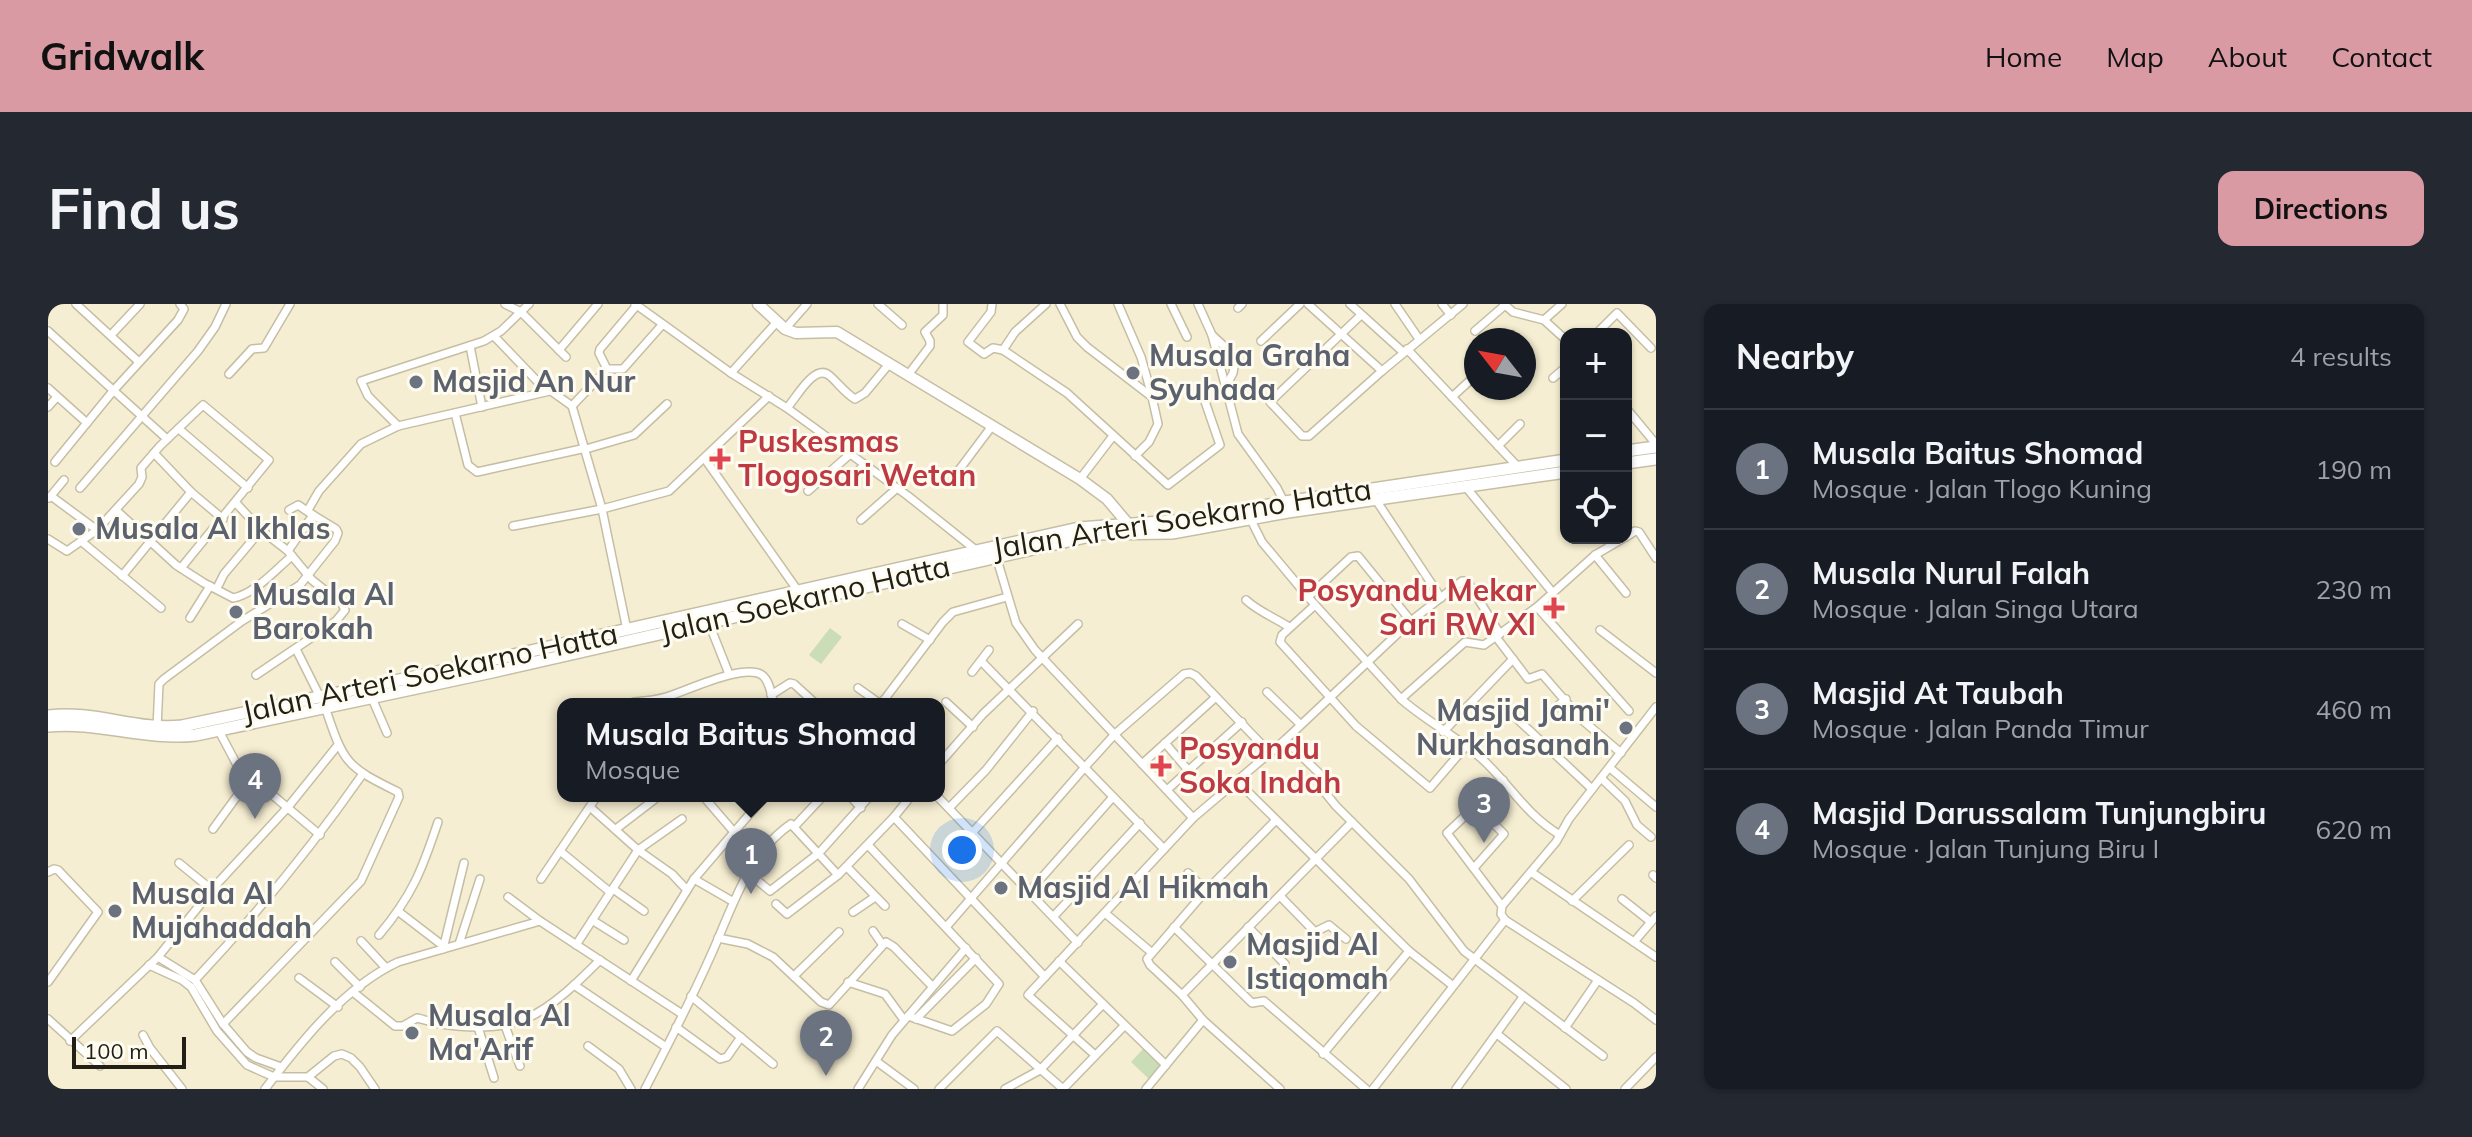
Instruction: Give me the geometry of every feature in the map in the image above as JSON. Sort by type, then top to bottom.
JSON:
[{"type":"main road","points":[[1632,450],[1656,446]]},
{"type":"main road","points":[[1632,462],[1656,459]]},
{"type":"main road","name":"Jalan Arteri Soekarno Hatta","points":[[48,716],[73,714],[157,728],[323,702],[437,678],[627,630],[707,616],[798,591],[987,553],[1079,528],[1159,524],[1248,514],[1560,461]]},
{"type":"main road","points":[[1287,507],[1376,500],[1560,473]]},
{"type":"main road","name":"Jalan Soekarno Hatta","points":[[48,726],[80,725],[161,737],[187,737],[323,702],[371,696],[707,616],[926,573],[987,553],[1099,534],[1172,533],[1248,514]]},
{"type":"street","points":[[111,335],[140,304]]},
{"type":"street","points":[[55,462],[113,391],[178,320],[184,309],[180,304]]},
{"type":"street","points":[[80,488],[198,351],[226,304]]},
{"type":"street","points":[[229,374],[252,349],[264,348],[290,304]]},
{"type":"street","points":[[505,304],[521,312],[566,357]]},
{"type":"street","points":[[398,426],[368,396],[360,385],[361,381],[494,336],[529,304]]},
{"type":"street","points":[[559,350],[598,304]]},
{"type":"street","points":[[607,369],[600,349],[636,304],[731,373],[787,408],[987,553],[1016,623],[1041,658],[1193,818]]},
{"type":"street","points":[[758,304],[781,326],[796,333],[837,332],[1080,479],[1107,499],[1129,525]]},
{"type":"street","points":[[731,373],[807,304]]},
{"type":"street","points":[[878,304],[902,325]]},
{"type":"street","points":[[908,375],[930,346],[925,332],[943,315],[943,304]]},
{"type":"street","points":[[992,304],[991,312],[968,342],[984,354],[993,348],[1003,350],[1067,393],[1168,485],[1220,445],[1200,387]]},
{"type":"street","points":[[1003,350],[1015,332],[1046,304]]},
{"type":"street","points":[[1060,304],[1077,337],[1152,397]]},
{"type":"street","points":[[1118,304],[1141,357],[1158,424],[1149,442],[1135,456]]},
{"type":"street","points":[[1171,304],[1187,337]]},
{"type":"street","points":[[1198,304],[1212,335],[1238,434],[1287,507]]},
{"type":"street","points":[[1261,341],[1300,304]]},
{"type":"street","points":[[1308,304],[1382,371]]},
{"type":"street","points":[[1350,304],[1405,351],[1518,467]]},
{"type":"street","points":[[1395,304],[1419,339]]},
{"type":"street","points":[[1442,304],[1451,315]]},
{"type":"street","points":[[1361,315],[1270,403],[1302,436],[1309,436],[1463,304]]},
{"type":"street","points":[[1544,320],[1562,304]]},
{"type":"street","points":[[81,305],[139,362]]},
{"type":"street","points":[[1478,328],[1504,305],[1520,315],[1544,320],[1560,335]]},
{"type":"street","points":[[1603,328],[1619,314],[1651,348]]},
{"type":"street","points":[[572,406],[607,369],[623,369],[662,325]]},
{"type":"street","points":[[48,331],[167,439]]},
{"type":"street","points":[[1212,335],[1235,360],[1233,373],[1225,388]]},
{"type":"street","points":[[494,336],[550,391],[572,406],[602,509],[627,630]]},
{"type":"street","points":[[470,346],[482,407]]},
{"type":"street","points":[[787,408],[819,372],[828,373],[855,399],[865,393],[889,364]]},
{"type":"street","points":[[1553,378],[1560,372]]},
{"type":"street","points":[[1452,397],[1464,386]]},
{"type":"street","points":[[48,388],[87,423]]},
{"type":"street","points":[[117,511],[181,568],[238,598],[258,585],[290,554],[319,491],[361,444],[398,426],[550,391]]},
{"type":"street","points":[[513,526],[602,509],[669,491],[769,396]]},
{"type":"street","points":[[48,407],[57,397]]},
{"type":"street","points":[[455,413],[470,469],[480,472],[634,435],[667,404]]},
{"type":"street","points":[[48,539],[67,551],[97,530],[139,484],[141,468],[203,405],[267,458],[267,463],[181,568]]},
{"type":"street","points":[[1632,416],[1656,446]]},
{"type":"street","points":[[1498,446],[1520,424]]},
{"type":"street","points":[[959,470],[992,426]]},
{"type":"street","points":[[179,429],[248,488]]},
{"type":"street","points":[[1080,479],[1113,436]]},
{"type":"street","points":[[154,453],[191,492],[223,519]]},
{"type":"street","points":[[808,491],[849,455]]},
{"type":"street","points":[[705,459],[798,591]]},
{"type":"street","points":[[848,482],[863,466]]},
{"type":"street","points":[[64,480],[50,498],[97,530]]},
{"type":"street","points":[[1465,486],[1553,593]]},
{"type":"street","points":[[861,520],[896,489]]},
{"type":"street","points":[[122,576],[191,492]]},
{"type":"street","points":[[1376,500],[1441,598]]},
{"type":"street","points":[[236,503],[345,610],[336,621],[256,675]]},
{"type":"street","points":[[157,728],[159,684],[242,621],[309,577],[338,533],[298,505],[289,510]]},
{"type":"street","points":[[1248,514],[1262,542],[1401,699],[1466,746],[1503,780],[1536,819],[1560,835]]},
{"type":"street","points":[[190,618],[261,530]]},
{"type":"street","points":[[1632,533],[1639,533],[1656,558]]},
{"type":"street","points":[[81,541],[161,608]]},
{"type":"street","points":[[1401,699],[1465,642],[1484,646],[1537,607],[1595,555],[1613,544]]},
{"type":"street","points":[[1595,555],[1626,593]]},
{"type":"street","points":[[1308,597],[1351,557],[1356,556],[1361,558],[1411,621]]},
{"type":"street","points":[[1095,1055],[1028,995],[1193,818],[1285,740],[1411,621],[1462,581],[1467,581],[1498,636],[1528,679],[1542,674],[1581,719],[1621,753]]},
{"type":"street","points":[[886,698],[953,612],[1007,597]]},
{"type":"street","points":[[1246,600],[1259,612],[1289,627]]},
{"type":"street","points":[[1315,605],[1289,627],[1280,642],[1379,747],[1430,788],[1466,746]]},
{"type":"street","points":[[1537,607],[1629,711]]},
{"type":"street","points":[[707,616],[729,674]]},
{"type":"street","points":[[902,624],[930,640]]},
{"type":"street","points":[[945,757],[1078,624]]},
{"type":"street","points":[[1600,630],[1656,673]]},
{"type":"street","points":[[223,1024],[361,881],[399,794],[362,775],[343,756],[323,702],[296,649]]},
{"type":"street","points":[[972,672],[989,650]]},
{"type":"street","points":[[1443,732],[1513,659]]},
{"type":"street","points":[[982,662],[1164,849]]},
{"type":"street","points":[[670,698],[729,674],[759,673],[767,680],[772,698]]},
{"type":"street","points":[[947,926],[1115,734],[1184,674],[1193,674],[1269,752]]},
{"type":"street","points":[[771,695],[790,683],[809,698]]},
{"type":"street","points":[[858,688],[867,698]]},
{"type":"street","points":[[1267,692],[1300,724]]},
{"type":"street","points":[[371,696],[387,733]]},
{"type":"street","points":[[1142,764],[1216,697]]},
{"type":"street","points":[[1549,713],[1566,699]]},
{"type":"street","points":[[946,702],[973,727]]},
{"type":"street","points":[[1656,707],[1560,835],[1502,906],[1501,914],[1505,920],[1656,1020]]},
{"type":"street","points":[[949,808],[986,770],[1033,711]]},
{"type":"street","points":[[1512,714],[1592,789]]},
{"type":"street","points":[[1167,790],[1242,722]]},
{"type":"street","points":[[219,731],[231,758],[320,835]]},
{"type":"street","points":[[972,833],[1058,738]]},
{"type":"street","points":[[1285,740],[1319,773],[1323,790],[1409,879],[1450,936],[1473,960],[1603,1056]]},
{"type":"street","points":[[1165,743],[1188,770]]},
{"type":"street","points":[[70,1041],[158,957],[338,745]]},
{"type":"street","points":[[1610,768],[1656,807]]},
{"type":"street","points":[[195,980],[279,886],[362,775]]},
{"type":"street","points":[[213,829],[251,777]]},
{"type":"street","points":[[1601,778],[1625,801],[1637,825],[1651,837]]},
{"type":"street","points":[[1502,906],[1447,833],[1503,780]]},
{"type":"street","points":[[1237,781],[1409,951],[1452,985]]},
{"type":"street","points":[[1029,892],[1113,797]]},
{"type":"street","points":[[541,879],[593,802]]},
{"type":"street","points":[[616,829],[651,802]]},
{"type":"street","points":[[708,802],[734,832]]},
{"type":"street","points":[[631,981],[694,879],[760,802]]},
{"type":"street","points":[[794,827],[817,802]]},
{"type":"street","points":[[856,802],[861,808]]},
{"type":"street","points":[[745,879],[758,881],[770,891],[819,853],[866,802]]},
{"type":"street","points":[[776,904],[787,914],[838,875],[906,802]]},
{"type":"street","points":[[943,802],[1078,943]]},
{"type":"street","points":[[1474,868],[1504,834],[1476,806]]},
{"type":"street","points":[[590,807],[638,850],[672,874],[687,890]]},
{"type":"street","points":[[894,817],[1045,977]]},
{"type":"street","points":[[576,945],[638,850],[682,819]]},
{"type":"street","points":[[1149,956],[1206,891],[1275,821]]},
{"type":"street","points":[[379,935],[399,912],[419,879],[438,822]]},
{"type":"street","points":[[1182,995],[1352,822]]},
{"type":"street","points":[[1054,916],[1140,823]]},
{"type":"street","points":[[645,1089],[718,938],[732,901],[764,852],[789,825],[838,875]]},
{"type":"street","points":[[848,982],[885,994],[910,1018],[952,1031],[986,1004],[999,984],[868,845]]},
{"type":"street","points":[[1572,901],[1629,845]]},
{"type":"street","points":[[560,851],[644,911]]},
{"type":"street","points":[[179,863],[212,890]]},
{"type":"street","points":[[442,947],[464,863]]},
{"type":"street","points":[[847,867],[885,906]]},
{"type":"street","points":[[48,872],[58,870],[97,909],[98,915],[49,977]]},
{"type":"street","points":[[1531,872],[1656,957]]},
{"type":"street","points":[[1188,873],[1206,891]]},
{"type":"street","points":[[459,944],[480,879]]},
{"type":"street","points":[[694,879],[732,901]]},
{"type":"street","points":[[1280,896],[1315,933],[1329,925],[1346,939]]},
{"type":"street","points":[[508,897],[682,1014]]},
{"type":"street","points":[[853,912],[875,897]]},
{"type":"street","points":[[1622,899],[1654,919],[1634,942]]},
{"type":"street","points":[[399,912],[442,947]]},
{"type":"street","points":[[1105,913],[1149,956],[1150,965],[1203,1020],[1280,1089]]},
{"type":"street","points":[[592,920],[624,940]]},
{"type":"street","points":[[1373,1089],[1505,920]]},
{"type":"street","points":[[265,1089],[281,1067],[338,1007],[386,968],[442,947],[540,921]]},
{"type":"street","points":[[1174,927],[1252,1003],[1264,1001],[1366,1089]]},
{"type":"street","points":[[1248,927],[1285,964]]},
{"type":"street","points":[[873,931],[882,944]]},
{"type":"street","points":[[794,976],[839,932]]},
{"type":"street","points":[[718,938],[748,944],[773,957],[821,1002],[829,1005],[886,942],[932,986]]},
{"type":"street","points":[[361,941],[386,968]]},
{"type":"street","points":[[858,1089],[932,986],[966,948]]},
{"type":"street","points":[[1323,1054],[1409,951]]},
{"type":"street","points":[[158,957],[195,980],[223,1024],[256,1058],[281,1067]]},
{"type":"street","points":[[910,1018],[976,958]]},
{"type":"street","points":[[335,962],[357,990],[395,1026],[403,1026],[417,1018],[438,1024],[478,1027],[531,1017],[574,985],[600,960]]},
{"type":"street","points":[[1059,961],[1166,1065]]},
{"type":"street","points":[[149,965],[191,987],[217,1031],[242,1061],[274,1077],[308,1077],[323,1089]]},
{"type":"street","points":[[299,978],[338,1007]]},
{"type":"street","points":[[1565,1028],[1598,980]]},
{"type":"street","points":[[574,985],[666,1047]]},
{"type":"street","points":[[691,996],[773,1064]]},
{"type":"street","points":[[1456,1089],[1523,997]]},
{"type":"street","points":[[1005,1089],[1040,1070],[1103,1004]]},
{"type":"street","points":[[48,1019],[100,1066]]},
{"type":"street","points":[[1146,1089],[1203,1020]]},
{"type":"street","points":[[504,1023],[520,1066]]},
{"type":"street","points":[[939,1089],[995,1032],[1000,1033],[1063,1089],[1124,1026]]},
{"type":"street","points":[[478,1027],[494,1078]]},
{"type":"street","points":[[676,1027],[720,1059],[727,1057],[741,1037]]},
{"type":"street","points":[[1497,1034],[1566,1089]]},
{"type":"street","points":[[143,1035],[182,1089]]},
{"type":"street","points":[[588,1046],[619,1069],[631,1089]]},
{"type":"street","points":[[308,1077],[334,1056],[342,1054],[360,1067],[375,1089]]},
{"type":"street","points":[[1625,1089],[1656,1057]]},
{"type":"street","points":[[876,1061],[914,1089]]},
{"type":"green space","points":[[830,628],[842,637],[821,664],[809,655]]},
{"type":"green space","points":[[1143,1049],[1161,1066],[1149,1079],[1131,1062]]},
{"type":"place","name":"Musala Graha Syuhada","points":[[1133,373]]},
{"type":"place","name":"Masjid An Nur","points":[[416,382]]},
{"type":"place","name":"Puskesmas Tlogosari Wetan","points":[[720,459]]},
{"type":"place","name":"Musala Al Ikhlas","points":[[79,529]]},
{"type":"place","name":"Posyandu Mekar Sari RW XI","points":[[1554,608]]},
{"type":"place","name":"Musala Al Barokah","points":[[236,612]]},
{"type":"place","name":"Masjid Jami' Nurkhasanah","points":[[1626,728]]},
{"type":"place","name":"Posyandu Soka Indah","points":[[1161,766]]},
{"type":"place","name":"Masjid Darussalam Tunjungbiru","points":[[255,819]]},
{"type":"place","name":"Masjid At Taubah","points":[[1484,843]]},
{"type":"place","name":"Masjid Al Hikmah","points":[[1001,888]]},
{"type":"place","name":"Musala Baitus Shomad","points":[[751,894]]},
{"type":"place","name":"Musala Al Mujahaddah","points":[[115,911]]},
{"type":"place","name":"Masjid Al Istiqomah","points":[[1230,962]]},
{"type":"place","name":"Musala Al Ma'Arif","points":[[412,1033]]},
{"type":"place","name":"Musala Nurul Falah","points":[[826,1076]]}]
